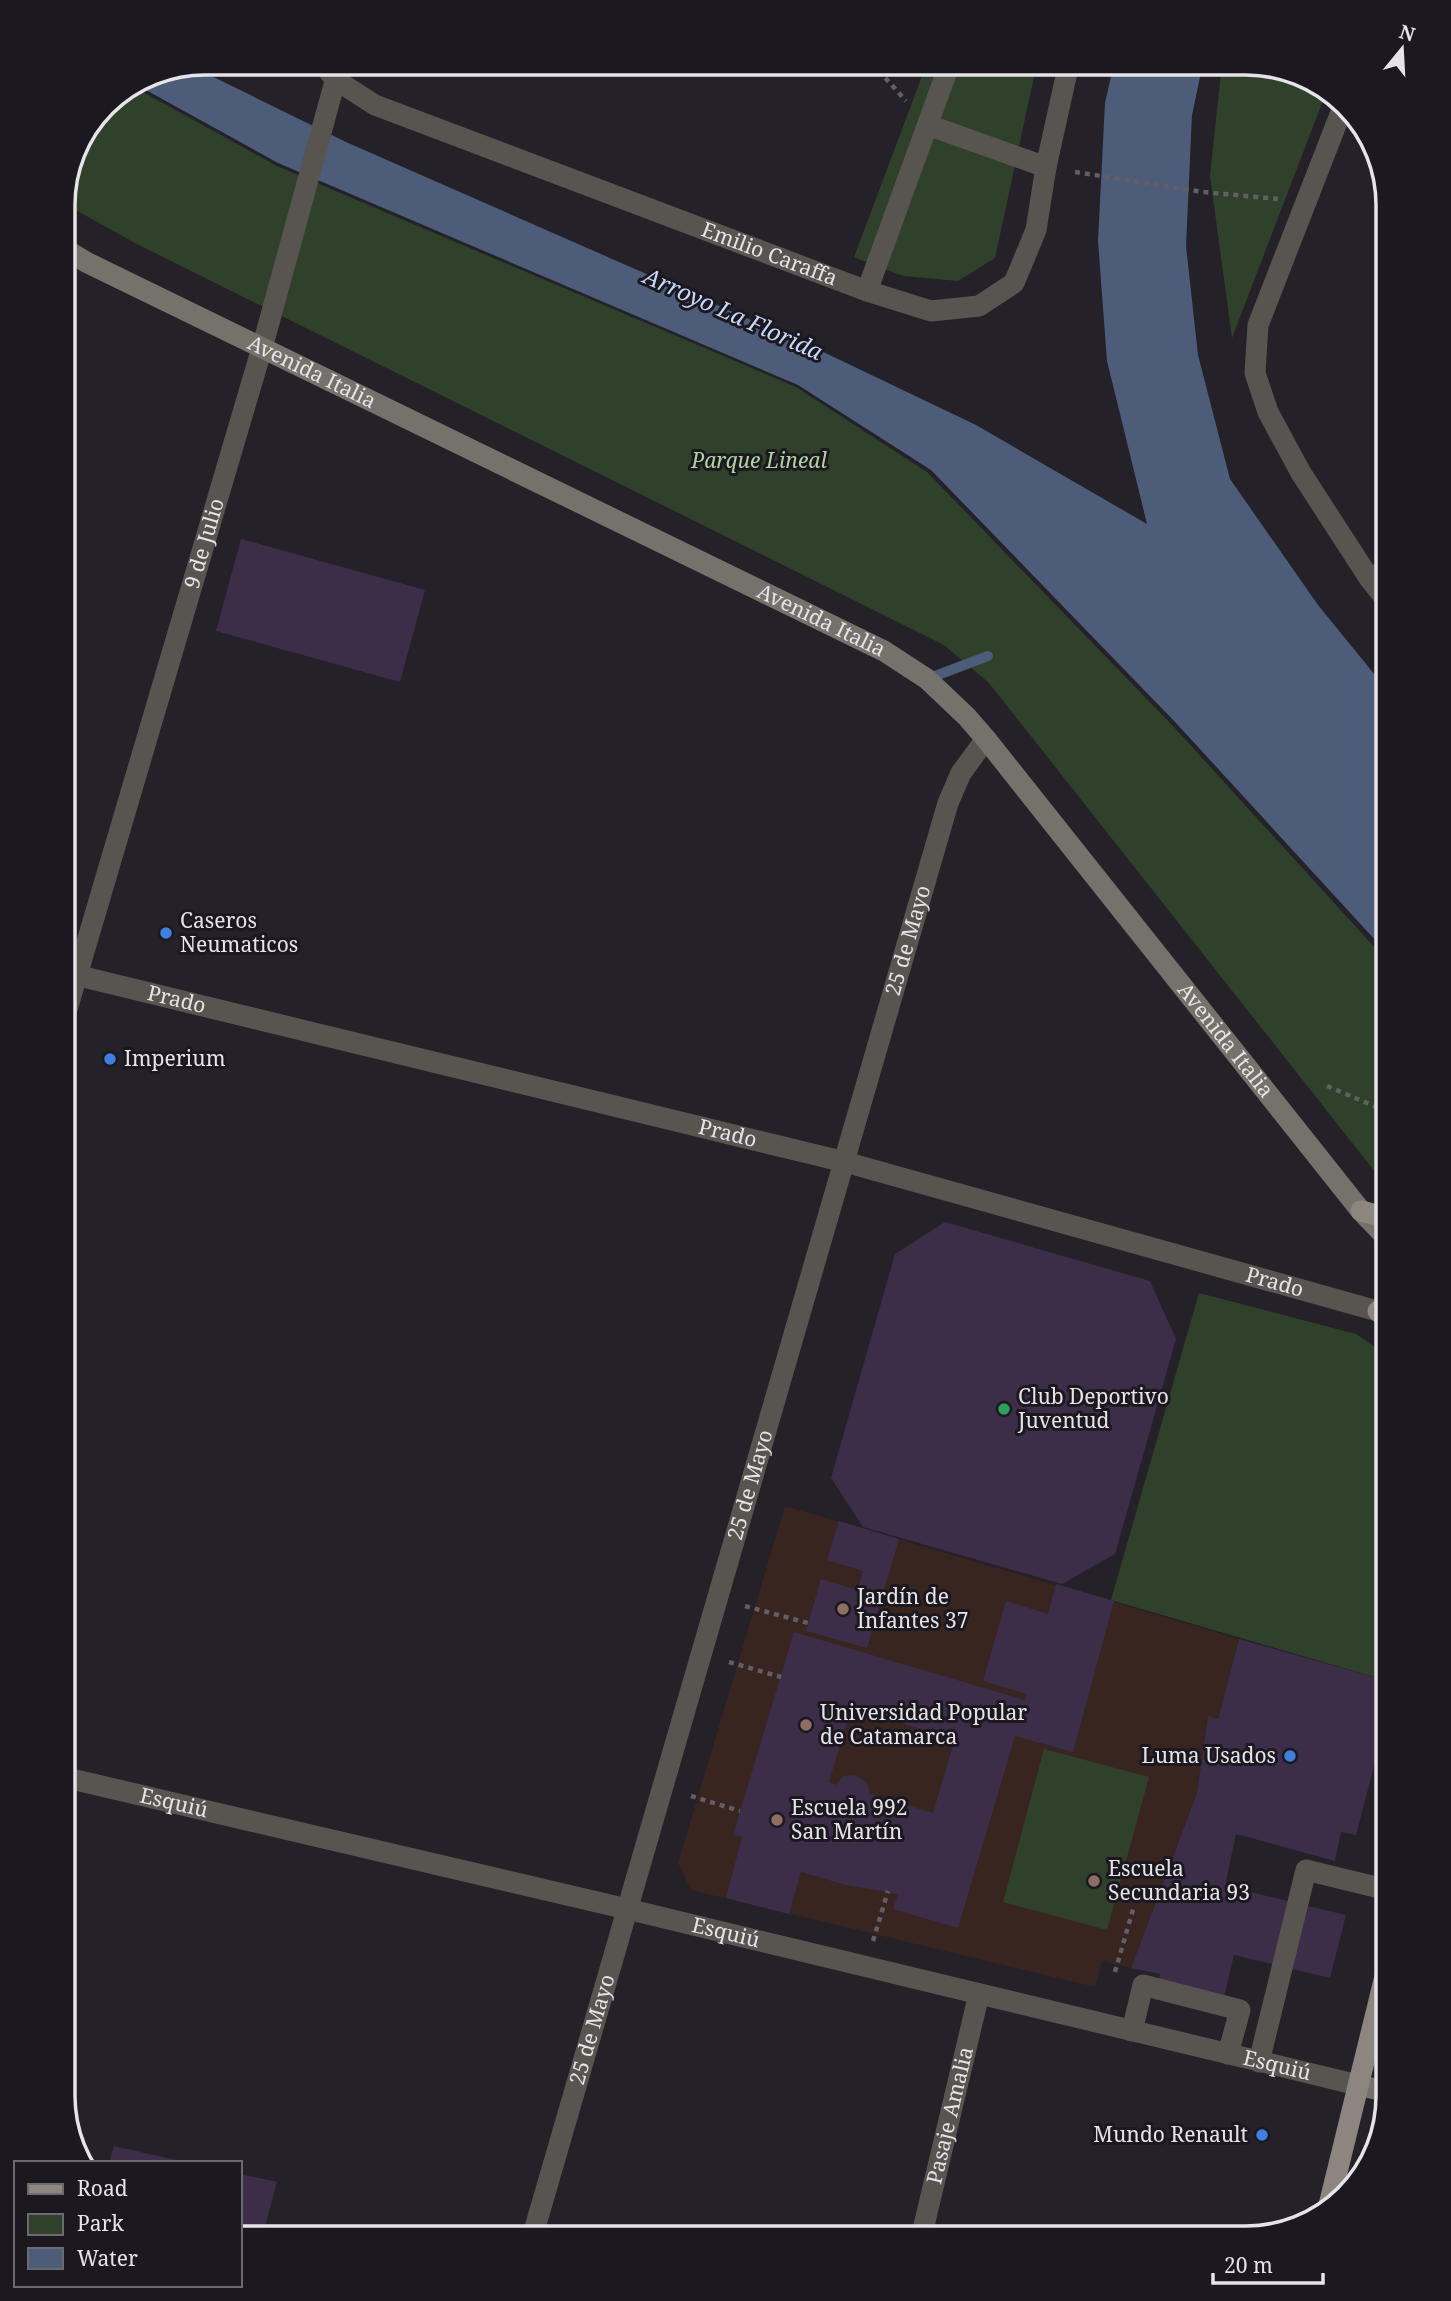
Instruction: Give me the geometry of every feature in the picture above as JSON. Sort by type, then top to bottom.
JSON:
[{"type":"main road","name":"Avenida Italia","points":[[76,256],[884,651],[927,679],[986,739],[1376,1227]]},
{"type":"main road","points":[[1361,1211],[1376,1215]]},
{"type":"main road","points":[[1332,2192],[1376,2012]]},
{"type":"main road","name":"Esquiú","points":[[1358,2085],[1376,2089]]},
{"type":"street","name":"9 de Julio","points":[[76,956],[262,348],[337,75]]},
{"type":"street","name":"Emilio Caraffa","points":[[342,75],[375,105],[867,291],[931,311],[979,306],[1014,282],[1036,230],[1046,167],[1066,76]]},
{"type":"street","points":[[867,291],[945,76]]},
{"type":"street","points":[[1339,116],[1258,324],[1255,373],[1268,412],[1301,473],[1376,571]]},
{"type":"street","points":[[928,125],[1046,167]]},
{"type":"street","name":"25 de Mayo","points":[[536,2225],[948,803],[961,773],[986,739]]},
{"type":"street","name":"Prado","points":[[76,975],[845,1162],[1376,1312]]},
{"type":"street","name":"Esquiú","points":[[75,1780],[1358,2085]]},
{"type":"street","points":[[1259,2062],[1306,1870],[1376,1887]]},
{"type":"street","points":[[1132,2031],[1143,1985],[1240,2010],[1228,2054]]},
{"type":"street","name":"Pasaje Amalia","points":[[924,2226],[979,1994]]},
{"type":"path","points":[[883,76],[928,125]]},
{"type":"path","points":[[1093,174],[1203,192],[1307,201]]},
{"type":"path","points":[[1327,1086],[1376,1107]]},
{"type":"path","points":[[718,1598],[808,1623]]},
{"type":"path","points":[[701,1653],[781,1677]]},
{"type":"path","points":[[662,1788],[740,1811]]},
{"type":"path","points":[[866,1966],[888,1891]]},
{"type":"path","points":[[1114,1976],[1134,1906]]},
{"type":"shaded area","points":[[785,1506],[1239,1639],[1218,1719],[1208,1717],[1197,1793],[1131,1968],[1102,1961],[1095,1987],[691,1890],[678,1863]]},
{"type":"green space","points":[[922,76],[1034,76],[995,258],[958,281],[903,276],[854,257]]},
{"type":"green space","points":[[1221,76],[1254,76],[1288,82],[1323,101],[1232,338],[1210,176]]},
{"type":"green space","name":"Parque Lineal","points":[[142,92],[277,166],[796,387],[927,472],[1173,726],[1376,949],[1376,1173],[989,683],[944,645],[137,244],[76,210],[76,188],[85,156],[102,126],[133,97]]},
{"type":"green space","points":[[1199,1293],[1356,1334],[1376,1348],[1376,1677],[1111,1600]]},
{"type":"green space","points":[[1044,1749],[1149,1777],[1107,1930],[1003,1902]]},
{"type":"water","name":"Arroyo La Florida","points":[[209,75],[346,142],[817,349],[976,425],[1147,524],[1107,361],[1098,241],[1105,103],[1111,76],[1200,76],[1192,115],[1186,246],[1198,355],[1230,479],[1318,605],[1376,676],[1376,941],[1176,723],[931,470],[798,385],[278,163],[146,90],[163,82],[188,76]]},
{"type":"building","points":[[241,539],[425,590],[400,682],[216,631]]},
{"type":"building","name":"Club Deportivo Juventud","points":[[945,1222],[1150,1281],[1176,1339],[1115,1554],[1062,1584],[863,1527],[831,1478],[895,1254]]},
{"type":"building","points":[[839,1521],[899,1539],[867,1648],[806,1631],[821,1579],[858,1590],[863,1571],[827,1560]]},
{"type":"building","points":[[1056,1584],[1114,1601],[1073,1752],[1015,1736],[958,1928],[893,1909],[898,1894],[846,1885],[801,1872],[789,1914],[726,1898],[742,1837],[733,1835],[794,1632],[1025,1700],[1027,1694],[983,1681],[1006,1601],[1048,1614]],"holes":[[[851,1708],[955,1739],[933,1813],[870,1794],[867,1783],[856,1775],[843,1776],[836,1785],[829,1782]]]},
{"type":"building","points":[[1239,1639],[1376,1678],[1376,1759],[1356,1835],[1341,1832],[1335,1861],[1236,1834],[1225,1886],[1346,1915],[1330,1978],[1234,1955],[1220,2014],[1154,1999],[1160,1974],[1131,1968],[1197,1793],[1208,1716],[1218,1719]]},
{"type":"building","points":[[114,2146],[181,2161],[110,2161]]},
{"type":"building","points":[[242,2174],[277,2182],[265,2225],[242,2225]]},
{"type":"waterway","points":[[927,679],[988,656]]},
{"type":"place","name":"Caseros Neumaticos","points":[[166,933]]},
{"type":"place","name":"Imperium","points":[[110,1059]]},
{"type":"place","name":"Club Deportivo Juventud","points":[[1004,1409]]},
{"type":"place","name":"Jardín de Infantes 37","points":[[843,1609]]},
{"type":"place","name":"Universidad Popular de Catamarca","points":[[806,1725]]},
{"type":"place","name":"Luma Usados","points":[[1290,1756]]},
{"type":"place","name":"Escuela 992 San Martín","points":[[777,1820]]},
{"type":"place","name":"Escuela Secundaria 93","points":[[1094,1881]]},
{"type":"place","name":"Mundo Renault","points":[[1262,2135]]}]
